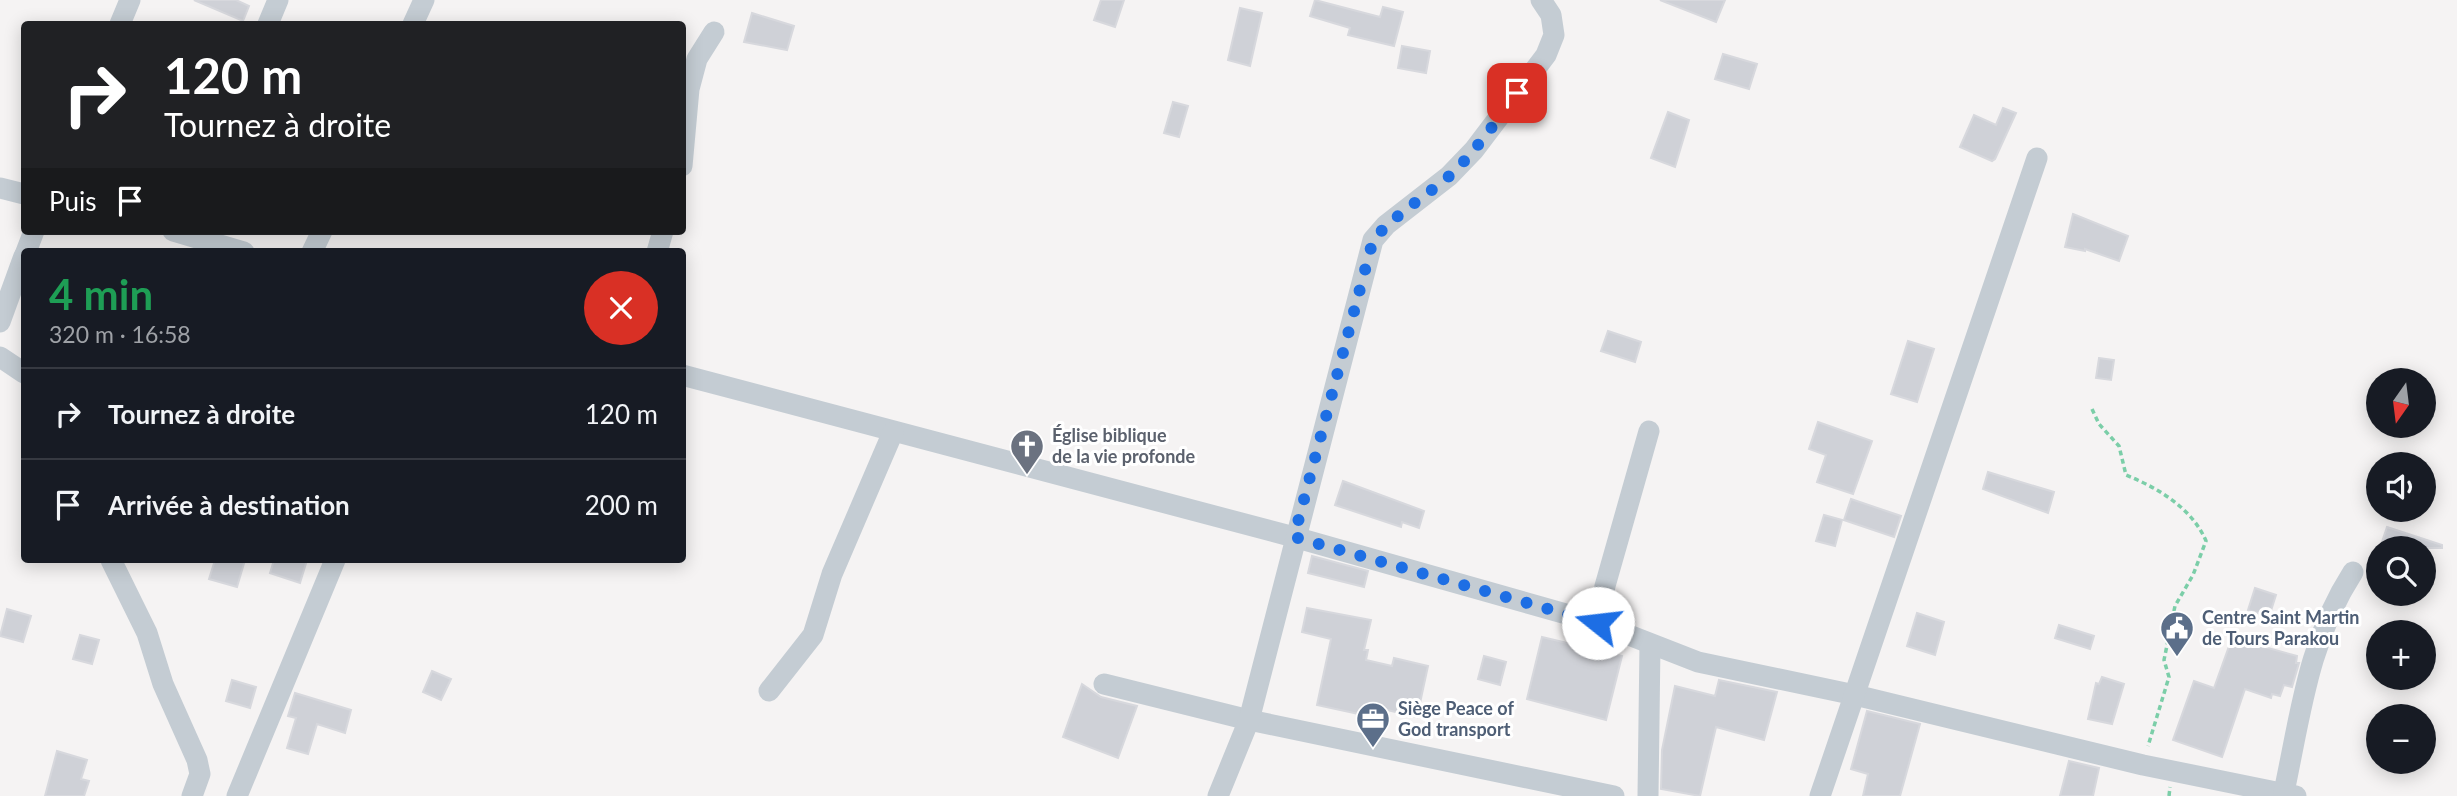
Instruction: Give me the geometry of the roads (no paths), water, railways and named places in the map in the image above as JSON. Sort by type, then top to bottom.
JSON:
[{"type":"street","points":[[121,21],[130,0]]},
{"type":"street","points":[[269,21],[278,0]]},
{"type":"street","points":[[414,21],[424,0]]},
{"type":"street","points":[[1218,796],[1249,720],[1294,537],[1373,240],[1386,225],[1449,176],[1474,150],[1546,55],[1554,35],[1551,15],[1541,0]]},
{"type":"street","points":[[686,122],[689,89],[697,60],[714,32]]},
{"type":"street","points":[[1821,796],[2037,158]]},
{"type":"street","points":[[0,188],[21,193]]},
{"type":"street","points":[[187,235],[230,248]]},
{"type":"street","points":[[0,322],[21,265]]},
{"type":"street","points":[[0,357],[21,371]]},
{"type":"street","points":[[686,376],[1294,537],[1598,623],[1698,662],[1855,695],[2143,765],[2290,794],[2314,650],[2326,618],[2353,572]]},
{"type":"street","points":[[1598,623],[1605,586],[1649,430]]},
{"type":"street","points":[[769,691],[813,635],[832,574],[893,432]]},
{"type":"street","points":[[112,563],[147,633],[163,684],[197,760],[200,775],[192,796]]},
{"type":"street","points":[[237,796],[334,563]]},
{"type":"street","points":[[1648,796],[1650,644]]},
{"type":"street","points":[[1104,684],[1249,720],[1614,796]]},
{"type":"place","name":"Église biblique de la vie profonde","points":[[1027,476]]},
{"type":"place","name":"Centre Saint Martin de Tours Parakou","points":[[2177,658]]},
{"type":"place","name":"Siège Peace of God transport","points":[[1373,749]]}]
